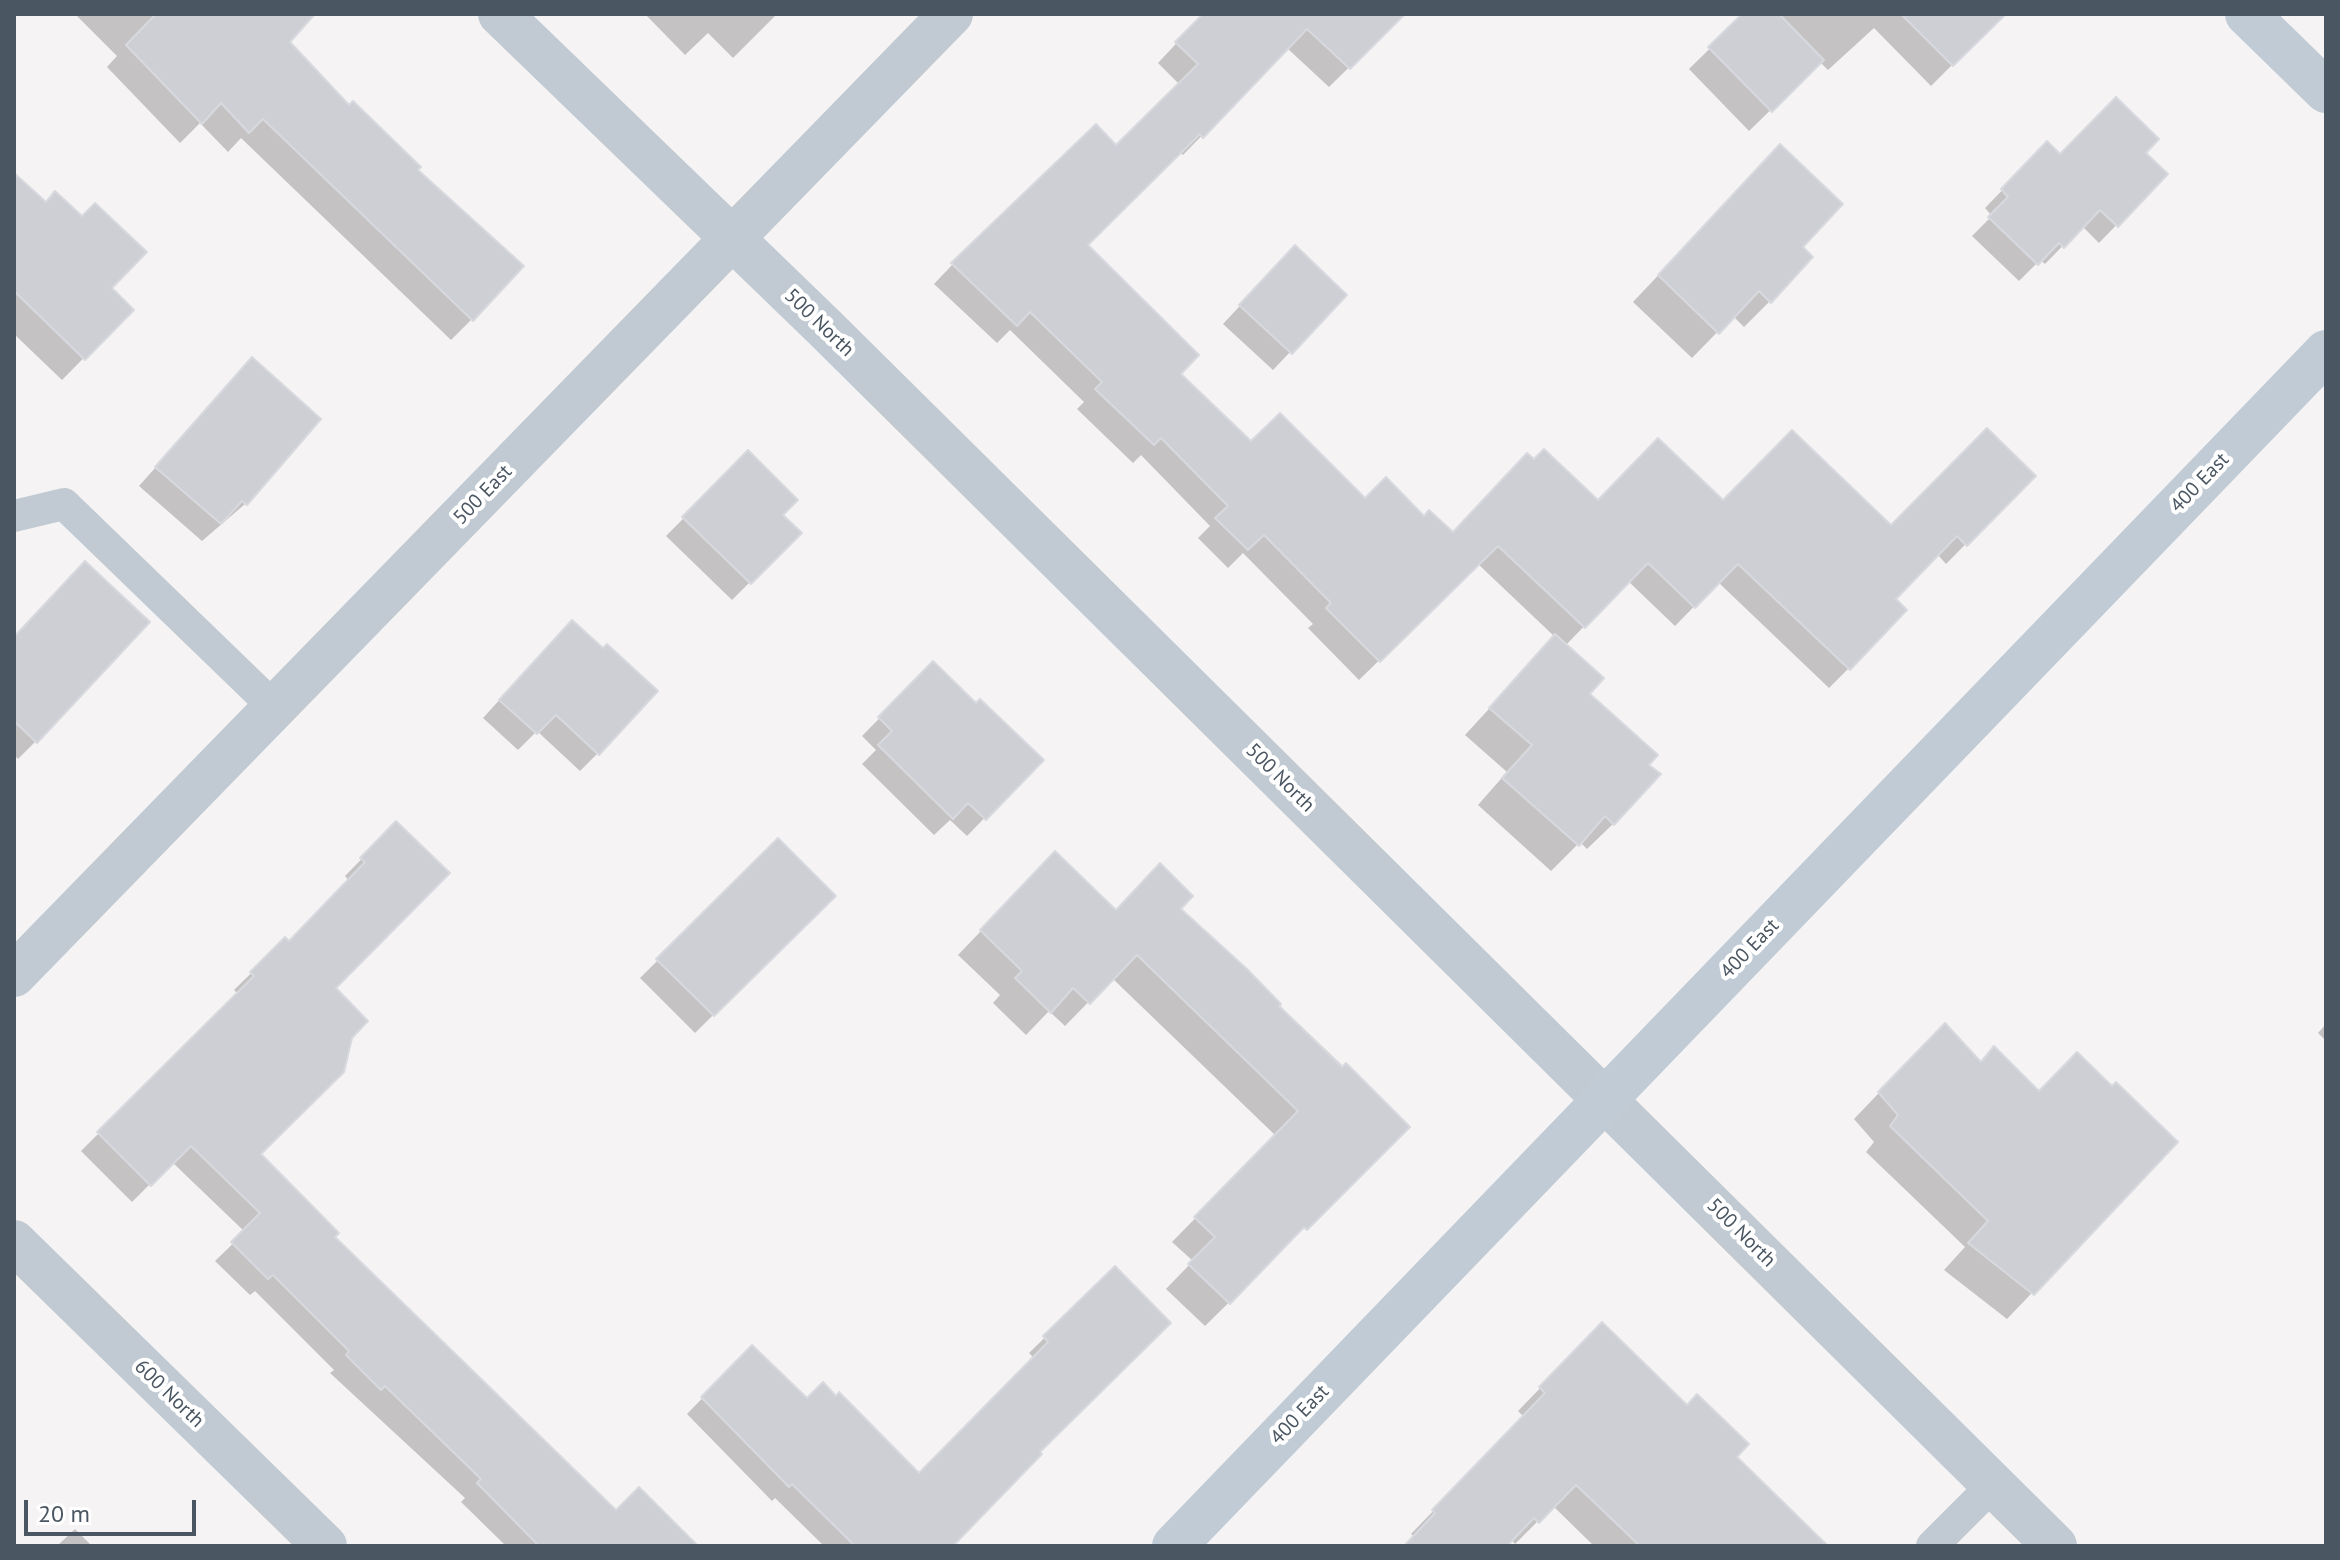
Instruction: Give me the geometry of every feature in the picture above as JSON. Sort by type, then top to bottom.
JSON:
[{"type":"street","name":"500 North","points":[[500,14],[733,238],[2055,1546]]},
{"type":"street","name":"500 East","points":[[14,975],[951,14]]},
{"type":"street","points":[[2247,14],[2326,91]]},
{"type":"street","name":"400 East","points":[[1174,1546],[2326,352]]},
{"type":"street","name":"600 North","points":[[14,1242],[325,1546]]},
{"type":"lane","points":[[14,516],[64,504],[275,708]]},
{"type":"lane","points":[[1932,1546],[1994,1484]]},
{"type":"building","points":[[156,14],[315,14],[290,42],[349,105],[353,101],[421,167],[418,170],[524,266],[473,321],[263,119],[249,133],[221,103],[202,124],[126,45]]},
{"type":"building","points":[[1203,14],[1405,14],[1350,69],[1307,29],[1203,138],[1200,134],[1088,245],[1199,355],[1181,374],[1251,441],[1280,413],[1365,498],[1386,477],[1424,516],[1429,510],[1453,532],[1527,453],[1534,459],[1544,449],[1598,500],[1658,438],[1723,500],[1792,430],[1891,525],[1987,428],[2036,476],[1967,546],[1957,536],[1896,599],[1907,610],[1850,670],[1738,564],[1695,608],[1648,563],[1585,628],[1498,546],[1380,662],[1326,608],[1331,603],[1264,535],[1248,550],[1215,518],[1228,506],[1161,438],[1154,445],[1095,389],[1102,382],[1030,312],[1017,326],[951,263],[1096,124],[1116,145],[1198,64],[1175,42]]},
{"type":"building","points":[[1742,14],[1779,14],[1824,60],[1772,112],[1708,47]]},
{"type":"building","points":[[1901,14],[2006,14],[1953,66]]},
{"type":"building","points":[[2116,97],[2159,139],[2146,153],[2168,174],[2118,227],[2100,210],[2064,248],[2059,243],[2038,265],[1988,217],[2008,197],[2001,189],[2047,141],[2060,154]]},
{"type":"building","points":[[1780,144],[1843,204],[1803,247],[1813,257],[1771,303],[1759,291],[1719,334],[1658,275]]},
{"type":"building","points":[[14,173],[46,202],[55,191],[82,216],[95,203],[147,252],[112,288],[134,310],[85,360],[14,291]]},
{"type":"building","points":[[1295,245],[1347,295],[1292,354],[1239,305]]},
{"type":"building","points":[[252,357],[321,419],[247,505],[242,501],[221,524],[155,467]]},
{"type":"building","points":[[748,450],[798,500],[783,515],[802,533],[751,584],[682,517]]},
{"type":"building","points":[[85,561],[150,622],[37,743],[14,721],[14,637]]},
{"type":"building","points":[[572,620],[603,648],[607,644],[658,691],[599,755],[556,715],[537,734],[499,700]]},
{"type":"building","points":[[1555,634],[1604,678],[1590,694],[1658,755],[1649,765],[1661,774],[1614,825],[1605,816],[1579,846],[1502,778],[1532,745],[1489,708]]},
{"type":"building","points":[[933,661],[976,703],[980,699],[1044,760],[986,820],[968,803],[953,819],[878,745],[892,731],[878,717]]},
{"type":"building","points":[[396,821],[450,873],[336,988],[368,1021],[352,1038],[344,1072],[261,1154],[339,1233],[335,1237],[616,1510],[639,1487],[698,1546],[539,1546],[477,1483],[481,1479],[385,1386],[381,1390],[346,1355],[349,1351],[273,1275],[268,1279],[231,1242],[260,1213],[191,1146],[151,1186],[97,1132],[254,976],[250,972],[285,937],[289,941],[365,862],[360,858]]},
{"type":"building","points":[[778,838],[836,896],[714,1016],[656,959]]},
{"type":"building","points":[[1055,851],[1116,910],[1160,863],[1193,896],[1181,909],[1247,969],[1281,1004],[1279,1006],[1342,1067],[1346,1063],[1410,1127],[1307,1230],[1304,1227],[1230,1304],[1188,1264],[1215,1237],[1194,1217],[1298,1111],[1137,955],[1090,1004],[1073,988],[1051,1013],[1015,978],[1022,971],[980,930]]},
{"type":"building","points":[[1945,1023],[1981,1062],[1994,1046],[2039,1091],[2077,1052],[2112,1086],[2116,1082],[2178,1142],[2034,1295],[1968,1243],[1988,1221],[1890,1126],[1898,1115],[1878,1092]]},
{"type":"building","points":[[1115,1266],[1171,1323],[1040,1452],[1042,1454],[953,1546],[855,1546],[792,1484],[789,1487],[701,1397],[752,1345],[807,1398],[823,1382],[836,1396],[839,1392],[919,1473],[1048,1342],[1043,1336]]},
{"type":"building","points":[[1602,1322],[1687,1405],[1697,1394],[1749,1444],[1737,1457],[1828,1546],[1640,1546],[1576,1485],[1539,1523],[1534,1518],[1507,1546],[1404,1546],[1435,1513],[1432,1510],[1545,1393],[1539,1387]]}]
